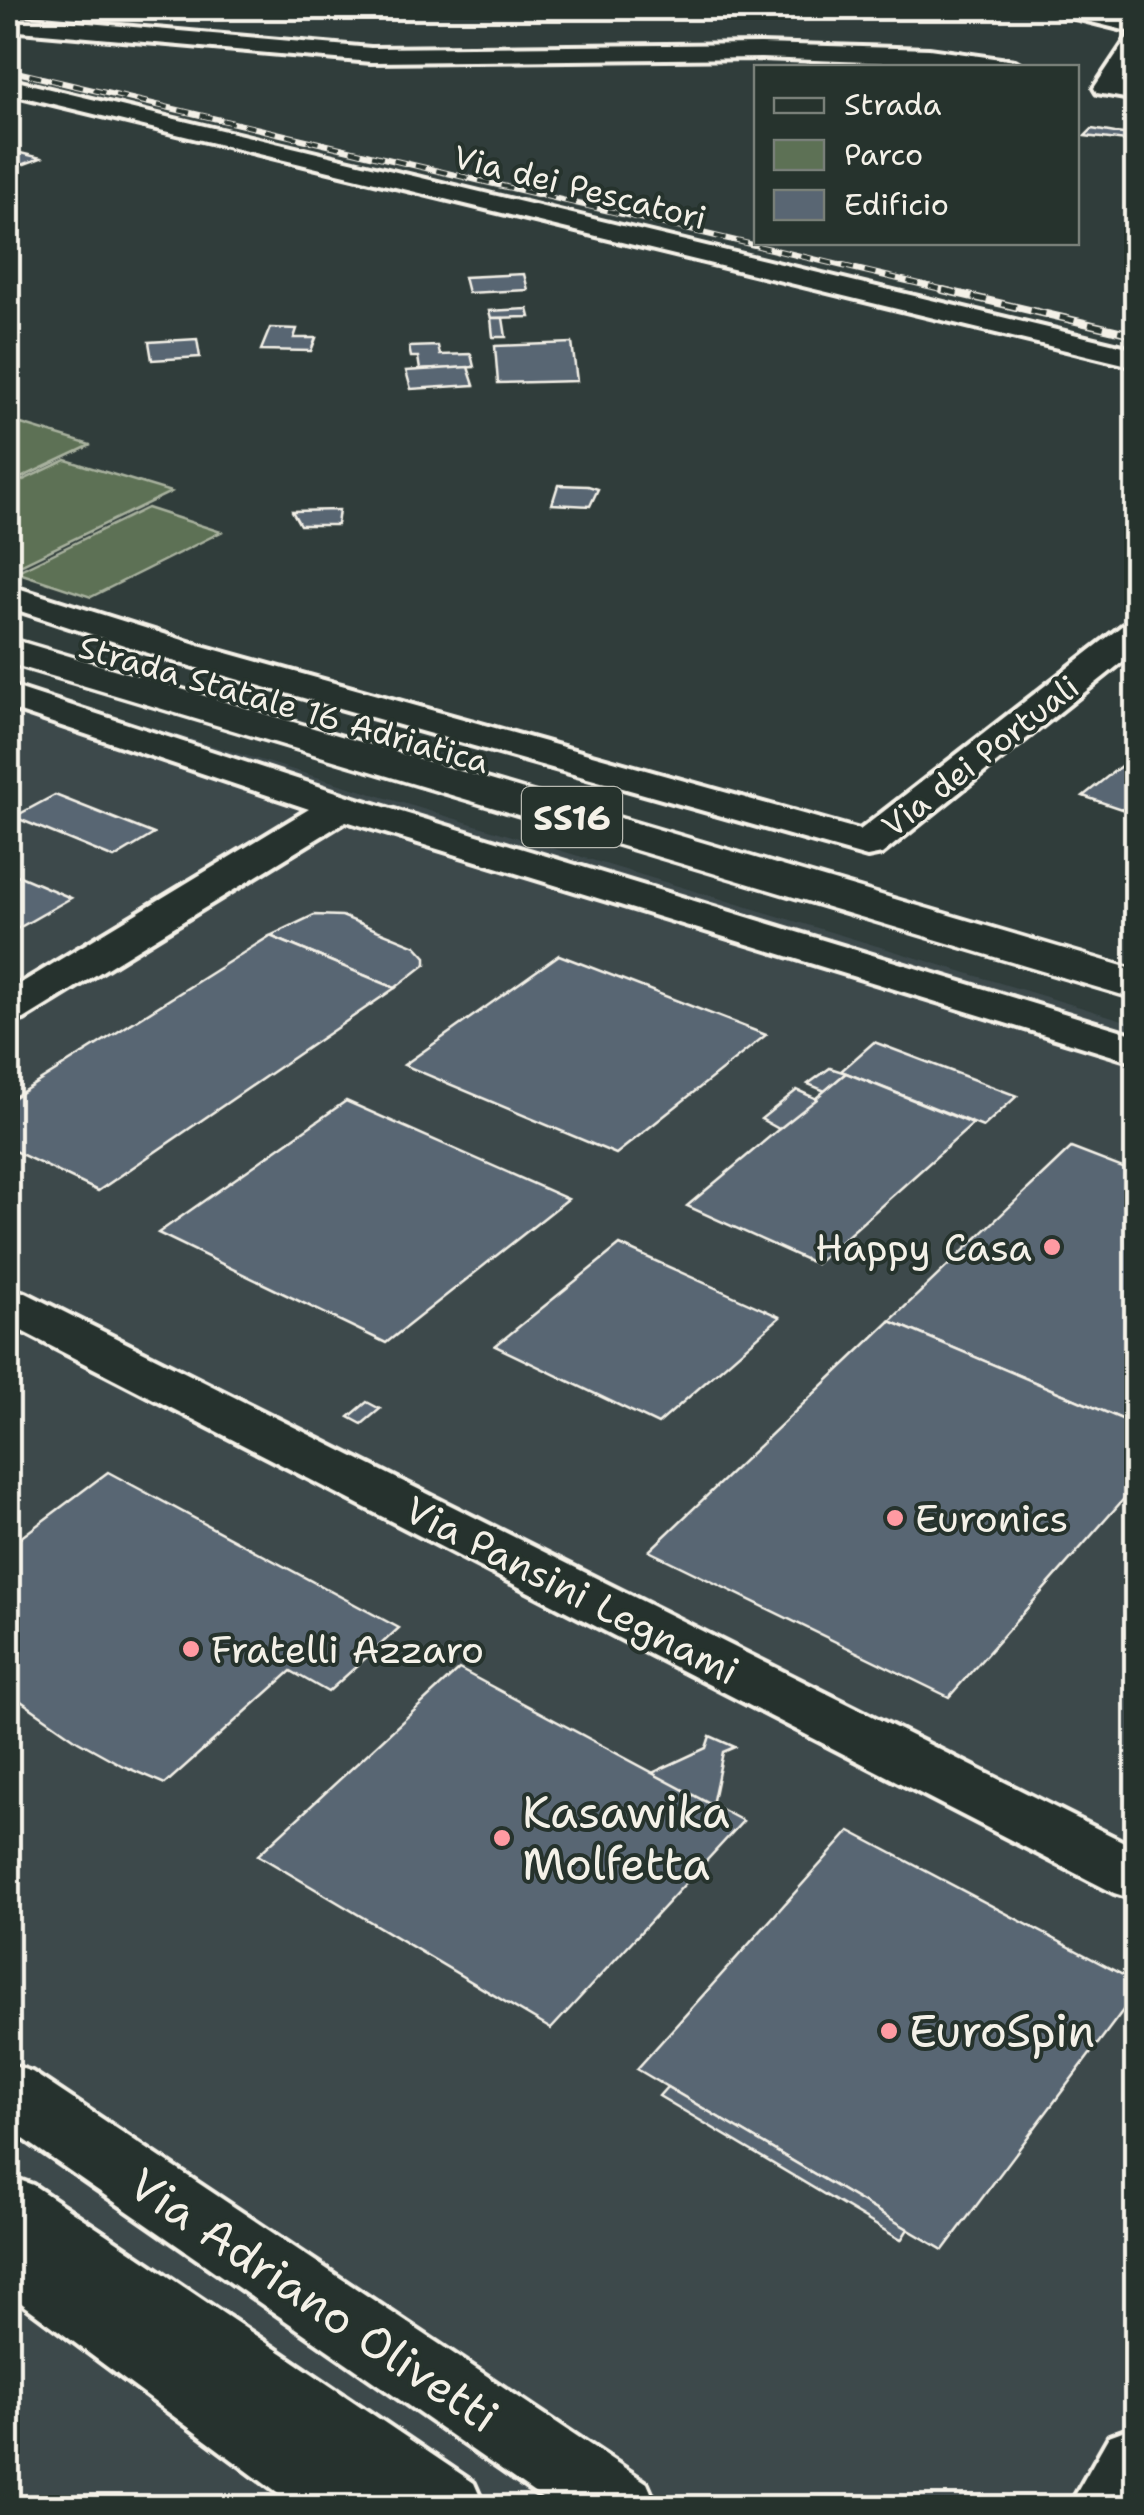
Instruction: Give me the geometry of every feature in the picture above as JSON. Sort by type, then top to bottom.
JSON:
[{"type":"highway","name":"Strada Statale 16 Adriatica","points":[[8,625],[1136,949]]},
{"type":"highway","name":"Strada Statale 16 Adriatica","points":[[8,650],[1136,985]]},
{"type":"street","points":[[1063,8],[1136,26]]},
{"type":"street","points":[[8,22],[371,54],[761,52],[930,56],[994,65]]},
{"type":"street","points":[[1106,88],[1136,42]]},
{"type":"street","points":[[1079,84],[1136,93]]},
{"type":"street","name":"Via dei Pescatori","points":[[8,86],[1136,358]]},
{"type":"street","name":"Via dei Portuali","points":[[8,596],[189,654],[867,845],[1136,633]]},
{"type":"street","points":[[8,696],[342,807],[1136,1050]]},
{"type":"street","points":[[8,1010],[342,807]]},
{"type":"street","name":"Via Pansini Legnami","points":[[8,1304],[1136,1876]]},
{"type":"street","name":"Via Adriano Olivetti","points":[[8,2092],[620,2508]]},
{"type":"street","points":[[8,2206],[436,2500]]},
{"type":"street","points":[[8,2253],[324,2482],[436,2500]]},
{"type":"street","points":[[1106,2508],[1136,2462]]},
{"type":"shaded area","points":[[8,684],[1136,1024],[1136,2507],[8,2507]]},
{"type":"green space","points":[[8,420],[90,445],[91,445],[8,484]]},
{"type":"green space","points":[[66,460],[171,492],[14,568],[8,566],[8,487]]},
{"type":"green space","points":[[147,508],[221,532],[91,597],[16,572]]},
{"type":"building","points":[[1092,129],[1133,135],[1126,141],[1085,136]]},
{"type":"building","points":[[8,150],[41,158],[8,170]]},
{"type":"building","points":[[524,274],[528,290],[468,293],[464,277]]},
{"type":"building","points":[[528,309],[530,317],[491,318],[489,311]]},
{"type":"building","points":[[491,318],[503,318],[506,337],[493,337]]},
{"type":"building","points":[[270,328],[297,329],[294,338],[316,338],[311,351],[261,350]]},
{"type":"building","points":[[197,339],[200,357],[152,360],[149,342]]},
{"type":"building","points":[[572,343],[577,381],[498,383],[495,346]]},
{"type":"building","points":[[438,346],[440,355],[471,354],[474,367],[420,370],[418,357],[411,357],[409,347]]},
{"type":"building","points":[[468,367],[474,385],[411,389],[406,371]]},
{"type":"building","points":[[558,485],[598,489],[590,506],[552,504]]},
{"type":"building","points":[[339,510],[337,525],[300,525],[292,511]]},
{"type":"building","points":[[1136,754],[1136,814],[1083,796]]},
{"type":"building","points":[[55,795],[154,834],[114,858],[14,817]]},
{"type":"building","points":[[8,871],[71,898],[8,934]]},
{"type":"building","points":[[314,915],[342,916],[416,946],[426,957],[426,964],[395,988],[270,936]]},
{"type":"building","points":[[270,936],[395,988],[98,1191],[8,1148],[8,1101]]},
{"type":"building","points":[[559,955],[766,1035],[616,1154],[404,1065]]},
{"type":"building","points":[[874,1042],[1017,1096],[983,1127],[841,1071]]},
{"type":"building","points":[[830,1068],[846,1073],[825,1091],[808,1084]]},
{"type":"building","points":[[846,1073],[973,1124],[816,1264],[687,1206]]},
{"type":"building","points":[[797,1090],[817,1099],[779,1129],[761,1119]]},
{"type":"building","points":[[346,1101],[568,1199],[386,1343],[158,1233]]},
{"type":"building","name":"Happy Casa","points":[[1071,1148],[1136,1173],[1136,1425],[890,1321]]},
{"type":"building","points":[[620,1245],[780,1317],[658,1424],[495,1346]]},
{"type":"building","name":"Euronics","points":[[890,1321],[1136,1425],[1136,1485],[949,1697],[649,1551]]},
{"type":"building","points":[[367,1402],[380,1409],[362,1424],[349,1417]]},
{"type":"building","name":"Fratelli Azzaro","points":[[108,1472],[399,1628],[328,1692],[291,1671],[165,1784],[123,1766],[78,1741],[8,1692],[8,1547]]},
{"type":"building","name":"Kasawika Molfetta","points":[[459,1669],[743,1821],[551,2029],[258,1855]]},
{"type":"building","points":[[710,1736],[735,1747],[723,1752],[712,1805],[652,1773],[706,1748]]},
{"type":"building","name":"EuroSpin","points":[[850,1831],[1136,1982],[1136,1993],[943,2250],[637,2069]]},
{"type":"building","points":[[667,2087],[908,2229],[901,2240],[659,2096]]},
{"type":"railway","points":[[8,70],[954,292]]},
{"type":"railway","points":[[943,290],[1136,335]]},
{"type":"place","name":"Happy Casa","points":[[1052,1247]]},
{"type":"place","name":"Euronics","points":[[895,1518]]},
{"type":"place","name":"Fratelli Azzaro","points":[[191,1649]]},
{"type":"place","name":"Kasawika Molfetta","points":[[502,1838]]},
{"type":"place","name":"EuroSpin","points":[[889,2031]]}]
